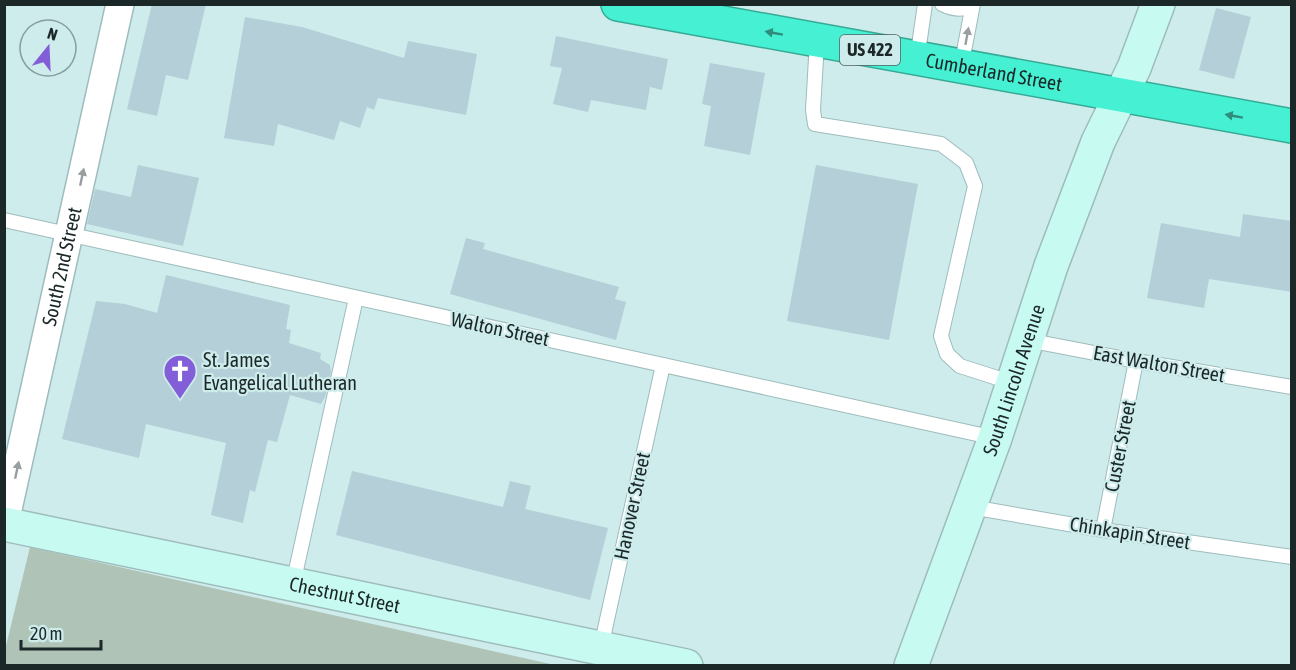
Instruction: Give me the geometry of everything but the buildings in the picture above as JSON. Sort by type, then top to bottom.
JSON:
[{"type":"highway","name":"Cumberland Street","points":[[618,4],[1121,96]]},
{"type":"highway","name":"US 422","points":[[1121,96],[1292,126]]},
{"type":"main road","name":"South Lincoln Avenue","points":[[911,666],[1098,142],[1134,68],[1158,4]]},
{"type":"main road","name":"Chestnut Street","points":[[5,525],[686,666]]},
{"type":"street","name":"South 2nd Street","points":[[5,525],[120,4]]},
{"type":"lane","points":[[917,59],[926,4]]},
{"type":"lane","points":[[942,4],[949,8],[965,9],[973,5]]},
{"type":"lane","points":[[961,67],[973,5]]},
{"type":"lane","points":[[817,41],[813,110],[815,124],[941,144],[966,163],[975,186],[941,336],[947,354],[960,366],[1013,383]]},
{"type":"lane","name":"Walton Street","points":[[4,220],[994,438]]},
{"type":"lane","points":[[293,584],[356,297]]},
{"type":"lane","name":"East Walton Street","points":[[1027,340],[1292,387]]},
{"type":"lane","name":"Custer Street","points":[[1103,530],[1136,361]]},
{"type":"lane","name":"Hanover Street","points":[[601,647],[663,365]]},
{"type":"lane","name":"Chinkapin Street","points":[[969,507],[1103,530],[1292,557]]},
{"type":"green space","points":[[30,547],[555,665],[5,665],[5,650]]},
{"type":"place","name":"St. James Evangelical Lutheran","points":[[180,400]]}]
